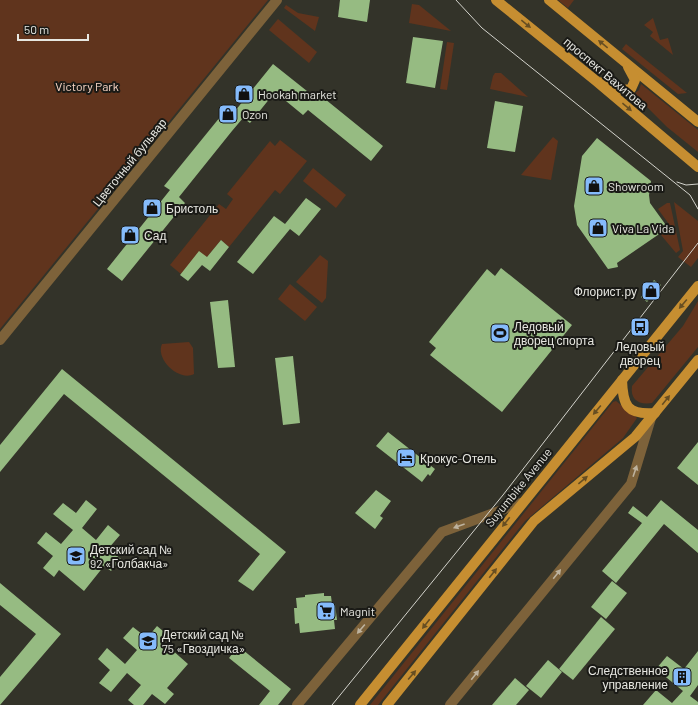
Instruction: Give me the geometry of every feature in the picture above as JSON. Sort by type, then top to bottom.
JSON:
[{"type":"main road","name":"проспект Вахитова","points":[[496,0],[595,80],[698,167]]},
{"type":"main road","name":"проспект Вахитова","points":[[549,0],[698,122]]},
{"type":"main road","points":[[595,80],[622,90],[627,91],[633,88],[634,77],[618,56]]},
{"type":"main road","name":"Suyumbike Avenue","points":[[360,705],[418,636],[522,503],[698,286]]},
{"type":"main road","points":[[387,705],[534,521],[635,437],[698,360]]},
{"type":"main road","points":[[622,380],[623,396],[627,407],[635,412],[653,416]]},
{"type":"street","name":"Цветочный бульвар","points":[[0,340],[277,0]]},
{"type":"street","points":[[450,705],[631,484],[653,416]]},
{"type":"street","points":[[297,705],[442,532],[522,503]]},
{"type":"green space","name":"Victory Park","points":[[0,0],[268,0],[0,329]]},
{"type":"green space","points":[[558,0],[574,0],[568,8]]},
{"type":"green space","points":[[412,4],[419,5],[451,31],[409,23]]},
{"type":"green space","points":[[286,5],[298,13],[319,17],[315,31],[284,8]]},
{"type":"green space","points":[[653,18],[660,40],[668,38],[673,55],[650,36],[653,32],[644,25]]},
{"type":"green space","points":[[278,19],[317,52],[309,63],[269,30]]},
{"type":"green space","points":[[447,42],[454,43],[447,90],[440,89]]},
{"type":"green space","points":[[626,44],[687,93],[678,94],[622,49]]},
{"type":"green space","points":[[495,73],[501,73],[528,97],[490,89]]},
{"type":"green space","points":[[641,84],[698,130],[698,152],[667,127],[634,94],[639,90]]},
{"type":"green space","points":[[553,137],[558,141],[551,180],[521,175]]},
{"type":"green space","points":[[280,140],[307,161],[280,194],[275,190],[229,247],[221,240],[207,257],[181,274],[170,265],[219,204],[226,209],[233,199],[227,194],[270,141],[275,146]]},
{"type":"green space","points":[[313,168],[346,195],[336,208],[303,181]]},
{"type":"green space","points":[[674,202],[698,221],[698,258],[691,267],[678,257],[683,251]]},
{"type":"green space","points":[[667,203],[670,203],[680,250],[676,253],[661,235],[671,227],[658,209]]},
{"type":"green space","points":[[320,255],[328,261],[326,298],[322,303],[296,282]]},
{"type":"green space","points":[[290,284],[317,307],[305,321],[278,299]]},
{"type":"green space","points":[[698,301],[698,347],[652,403],[639,402],[632,395],[632,386],[683,326]]},
{"type":"green space","points":[[189,342],[193,348],[194,374],[188,376],[175,372],[170,368],[162,356],[161,350],[162,344]]},
{"type":"green space","points":[[616,401],[637,418],[623,438],[525,521],[378,705],[370,705],[613,402]]},
{"type":"building","points":[[340,0],[370,0],[367,22],[338,17]]},
{"type":"building","points":[[413,37],[443,41],[435,88],[406,83]]},
{"type":"building","points":[[273,64],[317,99],[320,95],[383,146],[371,161],[308,110],[303,115],[275,92],[250,123],[243,118],[232,131],[179,197],[185,203],[122,281],[107,269],[170,190],[164,186],[229,106],[235,111]]},
{"type":"building","points":[[495,101],[523,106],[515,152],[487,148]]},
{"type":"building","points":[[597,138],[651,181],[649,195],[650,203],[668,228],[617,263],[618,267],[608,269],[577,225],[574,206],[582,156]]},
{"type":"building","points":[[306,198],[321,209],[299,236],[290,229],[253,274],[237,262],[274,216],[285,224]]},
{"type":"building","points":[[221,240],[229,247],[210,271],[202,265],[188,281],[180,275],[199,251],[207,257]]},
{"type":"building","name":"Ледовый дворец спорта","points":[[501,268],[572,325],[502,412],[430,355],[436,348],[429,342],[487,269],[495,276]]},
{"type":"building","name":"Флорист.ру","points":[[654,280],[661,285],[647,302],[641,297]]},
{"type":"building","points":[[228,300],[235,367],[218,368],[210,302]]},
{"type":"building","points":[[293,356],[300,423],[283,425],[275,358]]},
{"type":"building","points":[[62,369],[286,552],[253,591],[238,581],[260,554],[64,394],[0,472],[0,445]]},
{"type":"building","name":"Крокус-Отель","points":[[388,432],[435,469],[430,476],[428,474],[422,482],[376,446]]},
{"type":"building","points":[[698,442],[698,485],[677,468]]},
{"type":"building","points":[[376,490],[391,501],[380,516],[383,518],[375,529],[355,513]]},
{"type":"building","points":[[86,500],[97,509],[82,528],[96,540],[108,525],[120,535],[108,549],[121,559],[111,571],[104,566],[84,591],[59,570],[54,577],[43,568],[53,556],[37,543],[46,532],[61,544],[73,530],[53,514],[63,503],[76,513]]},
{"type":"building","points":[[661,500],[698,530],[698,553],[664,524],[616,583],[602,571],[642,523],[628,513],[633,506],[647,517]]},
{"type":"building","points":[[612,581],[627,593],[606,619],[591,607]]},
{"type":"building","points":[[0,583],[61,634],[0,705],[0,677],[36,634],[0,605]]},
{"type":"building","points":[[324,593],[324,596],[331,596],[332,604],[335,604],[337,620],[334,620],[335,629],[300,633],[299,623],[295,624],[294,608],[297,608],[296,598],[305,597],[305,595]]},
{"type":"building","points":[[601,617],[615,629],[573,680],[559,669]]},
{"type":"building","points":[[157,626],[169,636],[163,642],[188,664],[167,688],[174,694],[165,704],[152,694],[143,705],[134,705],[128,700],[141,685],[127,673],[111,692],[99,683],[110,670],[98,659],[107,648],[125,664],[137,650],[123,638],[133,627],[147,638]]},
{"type":"building","points":[[238,646],[291,689],[278,705],[259,705],[270,691],[229,658]]},
{"type":"building","name":"Следственное управление","points":[[698,651],[698,685],[690,696],[698,702],[698,705],[643,705],[656,690],[672,703],[683,691],[656,669],[667,656],[684,669]]},
{"type":"building","points":[[548,660],[562,672],[541,698],[526,686]]},
{"type":"building","points":[[515,678],[529,690],[516,705],[492,705]]},
{"type":"tram line","points":[[456,0],[482,28],[690,195],[698,209]]},
{"type":"tram line","points":[[677,182],[686,185],[698,184]]},
{"type":"tram line","points":[[332,705],[503,495],[698,243]]},
{"type":"place","name":"Hookah market","points":[[244,94]]},
{"type":"place","name":"Ozon","points":[[228,114]]},
{"type":"place","name":"Showroom","points":[[594,186]]},
{"type":"place","name":"Бристоль","points":[[152,208]]},
{"type":"place","name":"Viva La Vida","points":[[598,228]]},
{"type":"place","name":"Сад","points":[[130,235]]},
{"type":"place","name":"Флорист.ру","points":[[651,291]]},
{"type":"place","name":"Ледовый дворец","points":[[640,327]]},
{"type":"place","name":"Ледовый дворец спорта","points":[[500,333]]},
{"type":"place","name":"Крокус-Отель","points":[[406,458]]},
{"type":"place","name":"Детский сад № 92 «Голбакча»","points":[[76,556]]},
{"type":"place","name":"Magnit","points":[[326,611]]},
{"type":"place","name":"Детский сад № 75 «Гвоздичка»","points":[[148,641]]},
{"type":"place","name":"Следственное управление","points":[[682,677]]}]
